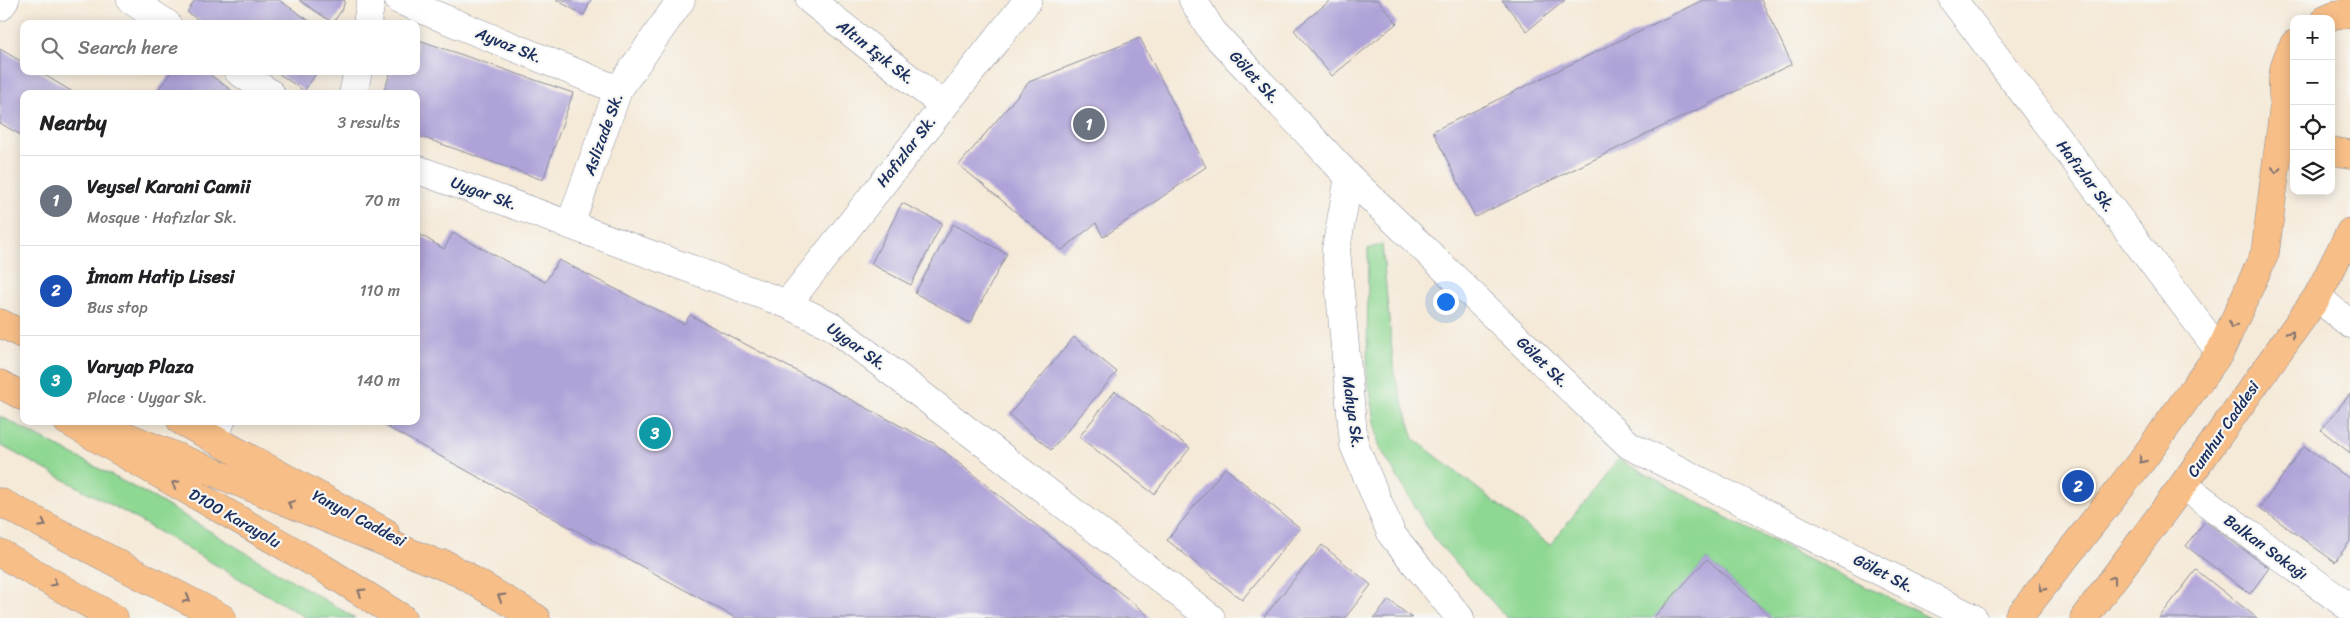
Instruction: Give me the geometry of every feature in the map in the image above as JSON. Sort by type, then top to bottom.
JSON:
[{"type":"main road","points":[[2318,15],[2326,0]]},
{"type":"main road","points":[[2334,15],[2350,13]]},
{"type":"main road","points":[[2018,618],[2146,455],[2220,352],[2265,253],[2289,114],[2281,82],[2285,60],[2290,51]]},
{"type":"main road","points":[[2335,152],[2350,154]]},
{"type":"main road","name":"Cumhur Caddesi","points":[[2084,618],[2183,486],[2317,297],[2350,232]]},
{"type":"main road","points":[[0,322],[20,334]]},
{"type":"main road","name":"D100 Karayolu","points":[[74,425],[323,568],[402,618]]},
{"type":"main road","points":[[99,425],[465,575]]},
{"type":"main road","name":"Yanyol Caddesi","points":[[197,425],[217,430],[536,618]]},
{"type":"main road","points":[[0,502],[222,618]]},
{"type":"main road","points":[[4,554],[114,618]]},
{"type":"street","points":[[0,8],[5,0]]},
{"type":"street","points":[[131,0],[160,20]]},
{"type":"street","points":[[368,20],[371,0]]},
{"type":"street","name":"Ayvaz Sk.","points":[[399,0],[618,90]]},
{"type":"street","name":"Aslizade Sk.","points":[[570,225],[618,90],[681,0]]},
{"type":"street","name":"Altın Işık Sk.","points":[[810,0],[943,104]]},
{"type":"street","name":"Hafızlar Sk.","points":[[787,304],[943,104],[1028,0]]},
{"type":"street","name":"Gölet Sk.","points":[[1193,0],[1212,31],[1349,177],[1629,445],[1973,618]]},
{"type":"street","name":"Hafızlar Sk.","points":[[1953,0],[2220,352]]},
{"type":"street","points":[[244,75],[265,90]]},
{"type":"street","points":[[354,90],[357,75]]},
{"type":"street","name":"Uygar Sk.","points":[[420,170],[787,304],[832,326],[1205,616]]},
{"type":"street","name":"Mahya Sk.","points":[[1349,177],[1336,249],[1354,445],[1392,535],[1460,618]]},
{"type":"street","points":[[2317,297],[2350,324]]},
{"type":"street","name":"Balkan Sokağı","points":[[2183,486],[2350,608]]},
{"type":"green space","points":[[1382,244],[1394,373],[1414,439],[1550,545],[1618,459],[1740,525],[1930,618],[1772,618],[1707,559],[1653,618],[1507,618],[1434,539],[1379,446],[1367,373],[1368,249]]},
{"type":"green space","points":[[0,416],[156,499],[355,618],[307,618],[128,514],[0,445]]},
{"type":"building","points":[[195,0],[279,0],[308,20],[199,20],[187,12]]},
{"type":"building","points":[[299,0],[345,0],[343,8],[335,20],[329,20]]},
{"type":"building","points":[[556,0],[591,0],[584,15]]},
{"type":"building","points":[[1331,0],[1378,0],[1397,23],[1332,76],[1294,30]]},
{"type":"building","points":[[1502,0],[1565,0],[1527,31]]},
{"type":"building","points":[[1703,0],[1761,0],[1792,64],[1475,217],[1433,131]]},
{"type":"building","points":[[1140,38],[1206,167],[1103,237],[1096,223],[1062,250],[959,165],[1029,82]]},
{"type":"building","points":[[420,40],[573,93],[543,180],[420,136],[420,90],[384,90],[390,75],[420,75]]},
{"type":"building","points":[[0,49],[20,61],[20,75],[45,75],[69,90],[20,90],[20,135],[0,123]]},
{"type":"building","points":[[169,75],[210,75],[231,90],[158,90]]},
{"type":"building","points":[[281,75],[315,75],[305,90]]},
{"type":"building","points":[[902,203],[942,223],[911,285],[871,264]]},
{"type":"building","points":[[953,224],[1007,254],[970,323],[915,293]]},
{"type":"building","points":[[453,233],[545,282],[559,260],[684,324],[690,315],[935,444],[1149,616],[1148,618],[736,618],[383,425],[420,425],[420,234],[444,249]]},
{"type":"building","points":[[1074,337],[1117,372],[1051,450],[1009,415]]},
{"type":"building","points":[[1115,391],[1190,448],[1154,494],[1079,437]]},
{"type":"building","points":[[2350,394],[2350,453],[2321,430]]},
{"type":"building","points":[[2304,446],[2350,479],[2350,541],[2335,562],[2260,508]]},
{"type":"building","points":[[1225,468],[1300,528],[1242,600],[1167,540]]},
{"type":"building","points":[[2205,521],[2269,568],[2250,594],[2186,546]]},
{"type":"building","points":[[1322,545],[1371,585],[1345,618],[1263,618]]},
{"type":"building","points":[[1707,559],[1772,618],[1653,618]]},
{"type":"building","points":[[2196,570],[2257,618],[2159,618]]},
{"type":"building","points":[[1389,600],[1412,618],[1374,618]]},
{"type":"place","name":"Veysel Karani Camii","points":[[1089,124]]},
{"type":"place","name":"Varyap Plaza","points":[[655,433]]},
{"type":"place","name":"İmam Hatip Lisesi","points":[[2078,486]]}]
